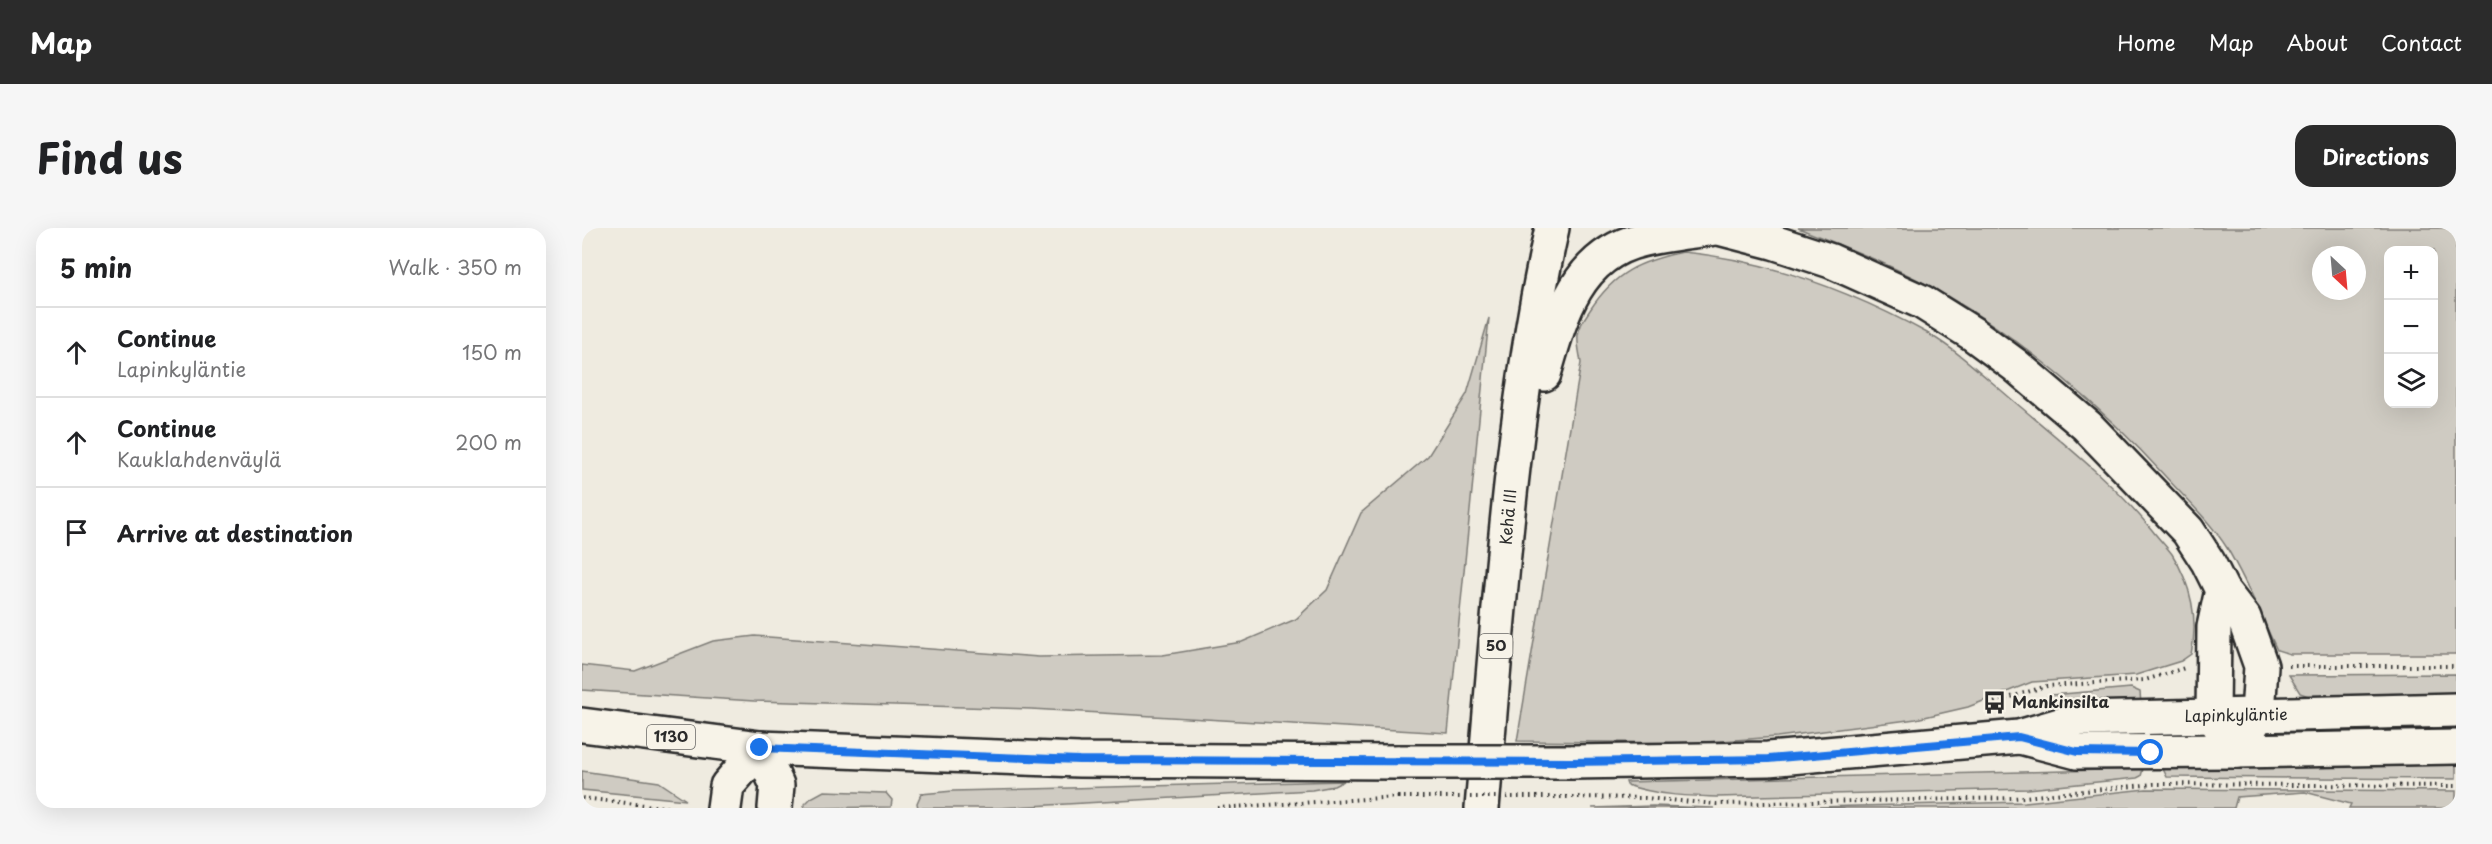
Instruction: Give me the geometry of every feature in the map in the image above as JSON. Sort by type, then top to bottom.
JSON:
[{"type":"main road","name":"Kehä III","points":[[1482,808],[1511,485],[1528,354],[1552,228]]},
{"type":"main road","points":[[1511,485],[1567,300],[1592,266],[1616,249],[1640,240],[1717,228],[1773,242],[1860,273],[1922,302],[1973,334],[2015,365],[2087,426],[2160,499],[2188,531],[2208,562],[2222,590],[2244,618],[2261,666],[2258,715],[2236,752],[2213,716],[2214,627],[2222,590]]},
{"type":"main road","name":"Lapinkyläntie","points":[[760,748],[1079,760],[1571,762],[1768,759],[2019,737],[2080,719],[2456,710]]},
{"type":"main road","name":"1130","points":[[582,725],[760,748]]},
{"type":"main road","name":"Lapinkyläntie","points":[[2019,737],[2077,752],[2236,752],[2456,747]]},
{"type":"main road","points":[[724,808],[727,786],[760,748],[777,785],[775,808]]},
{"type":"path","points":[[2261,666],[2456,666]]},
{"type":"path","points":[[1994,702],[2046,686],[2145,680],[2189,667],[2213,667]]},
{"type":"path","points":[[1217,808],[1398,797],[1645,798],[1718,806],[2014,798],[2154,784],[2456,786]]},
{"type":"path","points":[[582,798],[672,808]]},
{"type":"shaded area","points":[[1798,228],[2456,228],[2456,654],[2290,654],[2277,650],[2241,573],[2213,528],[2115,425],[2034,355],[1977,314],[1929,286],[1855,251]]},
{"type":"shaded area","points":[[1683,252],[1715,256],[1778,270],[1839,291],[1927,333],[1959,355],[2102,477],[2172,554],[2184,578],[2192,602],[2194,628],[2191,654],[2181,661],[2136,675],[2032,682],[1968,707],[1916,719],[1777,737],[1693,743],[1517,741],[1581,363],[1578,342],[1580,328],[1599,297],[1619,277],[1641,264]]},
{"type":"shaded area","points":[[1489,318],[1448,733],[1031,709],[754,701],[582,690],[582,665],[635,671],[713,641],[755,636],[1039,657],[1163,655],[1242,642],[1296,619],[1327,590],[1361,513],[1428,456],[1467,394]]},
{"type":"shaded area","points":[[2456,674],[2456,697],[2320,700],[2300,693],[2289,675]]},
{"type":"shaded area","points":[[2131,688],[2140,692],[2141,704],[2046,703],[2047,697],[2051,695]]},
{"type":"shaded area","points":[[2456,761],[2456,779],[2167,777],[2162,767]]},
{"type":"shaded area","points":[[2143,769],[2141,776],[2137,778],[2028,789],[1717,797],[1660,793],[1627,785],[1626,782]]},
{"type":"shaded area","points":[[582,771],[659,782],[686,800],[582,790]]},
{"type":"shaded area","points":[[1344,781],[1334,786],[1312,790],[997,808],[918,808],[917,803],[921,794],[953,791]]},
{"type":"shaded area","points":[[2146,789],[2456,791],[2456,808],[2349,808],[2351,804],[2305,792],[2237,797],[2234,808],[1773,808],[2025,802]]},
{"type":"shaded area","points":[[824,791],[886,793],[892,800],[891,807],[804,808],[811,798]]},
{"type":"shaded area","points":[[1653,806],[1714,808],[1592,808]]},
{"type":"place","name":"Mankinsilta","points":[[1994,702]]},
{"type":"route","points":[[760,748],[1079,760],[1571,762],[1768,759],[2019,737],[2077,752],[2151,753]]}]
